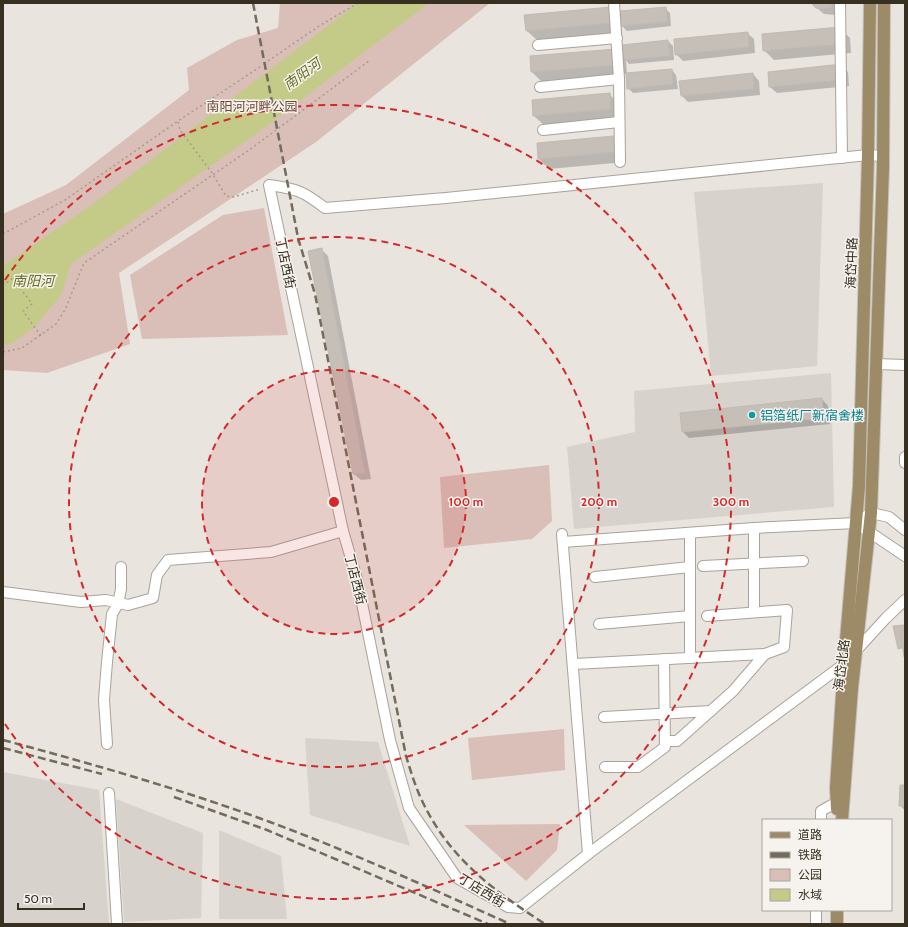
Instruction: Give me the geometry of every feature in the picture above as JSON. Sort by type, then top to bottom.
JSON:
[{"type":"main road","name":"海岱中路","points":[[856,523],[859,470],[868,155],[870,3]]},
{"type":"main road","points":[[871,513],[883,156],[884,3]]},
{"type":"main road","name":"海岱北路","points":[[842,819],[852,688],[871,513]]},
{"type":"main road","name":"海岱北路","points":[[837,819],[836,788],[844,664],[856,523]]},
{"type":"main road","points":[[833,924],[834,911]]},
{"type":"main road","points":[[837,924],[838,911]]},
{"type":"street","points":[[614,3],[619,79],[620,162]]},
{"type":"street","points":[[840,3],[842,158]]},
{"type":"street","points":[[538,45],[617,38]]},
{"type":"street","points":[[540,87],[619,79]]},
{"type":"street","points":[[543,130],[620,122]]},
{"type":"street","points":[[269,185],[289,188],[306,193],[325,208],[446,198],[868,155],[883,156]]},
{"type":"street","name":"丁店西街","points":[[269,185],[343,531],[357,579],[390,740],[409,808],[457,878],[508,906],[520,908],[588,854],[844,664],[857,648],[905,600]]},
{"type":"street","points":[[876,364],[905,364]]},
{"type":"street","points":[[905,457],[905,463]]},
{"type":"street","points":[[588,854],[563,538],[690,533],[856,523],[871,513],[889,518],[905,530]]},
{"type":"street","points":[[856,523],[905,556]]},
{"type":"street","points":[[754,528],[754,612]]},
{"type":"street","points":[[3,592],[81,602],[106,600],[118,604],[128,605],[153,598],[157,575],[168,560],[272,552],[343,531]]},
{"type":"street","points":[[690,533],[690,658]]},
{"type":"street","points":[[703,566],[803,561]]},
{"type":"street","points":[[107,744],[104,700],[106,662],[112,614],[118,604],[121,567]]},
{"type":"street","points":[[595,577],[690,567]]},
{"type":"street","points":[[574,664],[765,654],[784,647],[787,610],[707,616]]},
{"type":"street","points":[[599,624],[690,616]]},
{"type":"street","points":[[665,741],[677,741],[733,690],[765,654]]},
{"type":"street","points":[[605,766],[638,767],[665,746],[664,659]]},
{"type":"street","points":[[604,717],[711,711]]},
{"type":"street","points":[[109,793],[117,924]]},
{"type":"street","points":[[821,819],[821,811],[837,802]]},
{"type":"street","points":[[816,911],[816,924]]},
{"type":"path","points":[[268,61],[319,26],[358,3]]},
{"type":"path","points":[[3,352],[22,348],[56,324],[65,310],[84,264],[212,174],[252,148],[369,61]]},
{"type":"path","points":[[3,234],[65,200],[178,121],[260,67]]},
{"type":"path","points":[[178,121],[180,130],[226,196],[234,197],[269,185]]},
{"type":"path","points":[[3,282],[5,284],[13,278],[32,304],[23,311],[41,336]]},
{"type":"shaded area","points":[[823,183],[817,366],[711,376],[694,192]]},
{"type":"shaded area","points":[[831,373],[834,507],[574,529],[567,447],[635,432],[634,391]]},
{"type":"shaded area","points":[[305,738],[378,742],[410,846],[310,815]]},
{"type":"shaded area","points":[[3,772],[99,790],[109,924],[3,924]]},
{"type":"shaded area","points":[[116,799],[203,833],[201,918],[124,922]]},
{"type":"shaded area","points":[[219,830],[281,856],[287,919],[219,919]]},
{"type":"green space","name":"南阳河河畔公园","points":[[280,3],[490,3],[316,142],[119,273],[130,344],[47,373],[3,370],[3,214],[66,185],[189,90],[187,68],[237,40],[278,28]]},
{"type":"green space","points":[[264,208],[288,335],[142,339],[130,275],[223,215]]},
{"type":"green space","points":[[549,465],[552,521],[532,539],[444,548],[440,477]]},
{"type":"green space","points":[[564,729],[565,770],[472,780],[468,738]]},
{"type":"green space","points":[[560,824],[557,850],[526,881],[464,825]]},
{"type":"water","name":"南阳河","points":[[358,3],[429,3],[256,134],[71,264],[61,295],[35,327],[9,345],[3,344],[3,266],[94,203]]},
{"type":"building","points":[[811,3],[833,3],[831,8],[824,9],[816,8]]},
{"type":"building","points":[[611,7],[612,23],[526,31],[524,15]]},
{"type":"building","points":[[666,7],[667,22],[621,26],[620,11]]},
{"type":"building","points":[[840,27],[842,44],[763,51],[762,34]]},
{"type":"building","points":[[748,32],[749,47],[675,55],[674,39]]},
{"type":"building","points":[[668,40],[670,56],[624,60],[622,45]]},
{"type":"building","points":[[616,49],[618,65],[531,72],[530,56]]},
{"type":"building","points":[[842,64],[843,80],[769,87],[768,72]]},
{"type":"building","points":[[672,69],[673,84],[627,89],[626,73]]},
{"type":"building","points":[[753,73],[754,89],[681,96],[679,81]]},
{"type":"building","points":[[610,93],[611,109],[533,116],[532,100]]},
{"type":"building","points":[[614,136],[616,152],[538,159],[537,143]]},
{"type":"building","points":[[322,248],[365,473],[353,474],[308,251]]},
{"type":"building","name":"铝箔纸厂新宿舍楼","points":[[822,398],[824,418],[682,432],[680,413]]},
{"type":"building","points":[[905,625],[905,647],[898,649],[893,626]]},
{"type":"building","points":[[905,630],[905,657],[904,657],[900,631]]},
{"type":"building","points":[[900,785],[905,785],[905,806],[899,806]]},
{"type":"railway","points":[[253,3],[299,243]]},
{"type":"railway","points":[[298,238],[315,294],[406,756],[415,785],[430,816],[442,836],[456,853],[506,898],[545,924]]},
{"type":"railway","points":[[3,740],[138,778],[270,822],[360,858],[510,924]]},
{"type":"railway","points":[[3,748],[102,774]]},
{"type":"railway","points":[[174,797],[267,830],[488,924]]},
{"type":"place","name":"铝箔纸厂新宿舍楼","points":[[752,415]]}]
